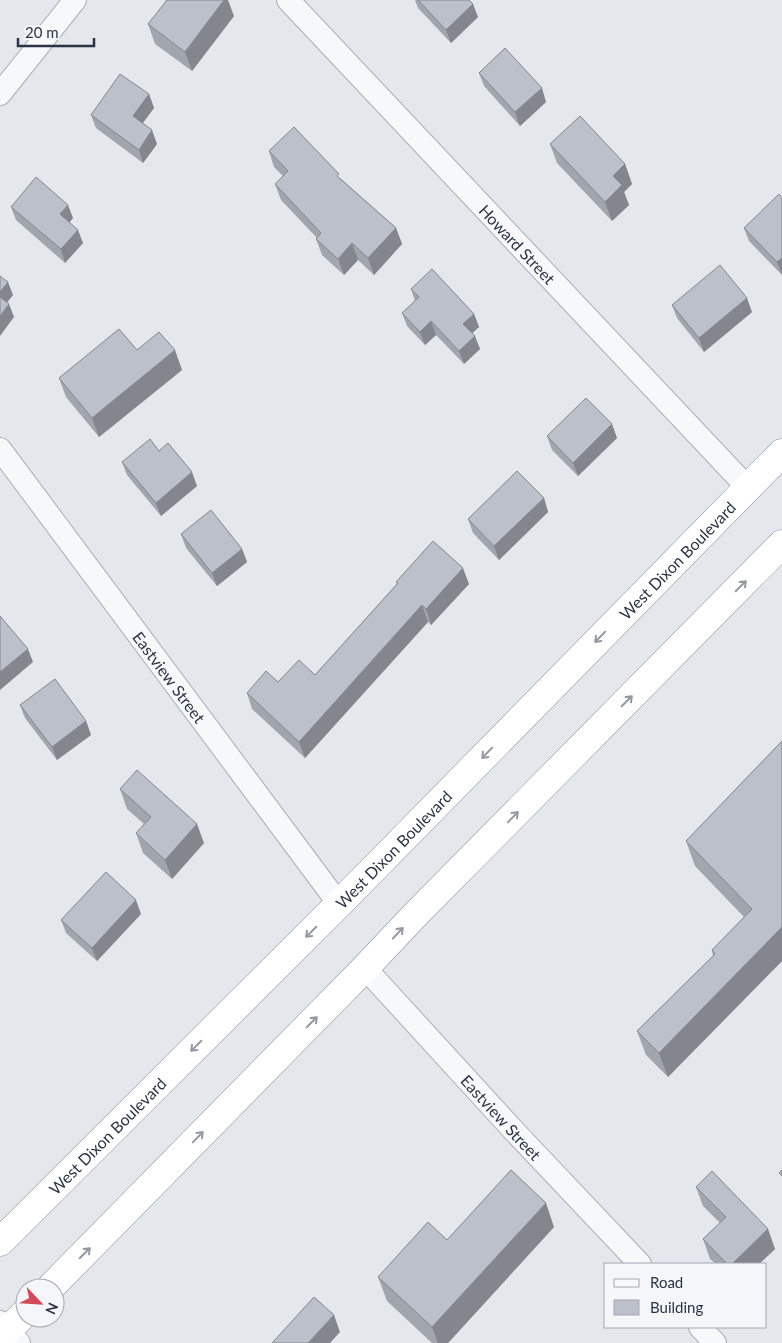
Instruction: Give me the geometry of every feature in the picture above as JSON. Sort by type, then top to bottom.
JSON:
[{"type":"highway","name":"West Dixon Boulevard","points":[[0,1242],[338,904],[746,487],[782,453]]},
{"type":"highway","points":[[60,1278],[782,544]]},
{"type":"street","points":[[0,94],[76,0]]},
{"type":"street","name":"Howard Street","points":[[288,0],[746,487]]},
{"type":"street","name":"Eastview Street","points":[[0,449],[338,904]]},
{"type":"street","name":"Eastview Street","points":[[365,968],[515,1132],[639,1263]]},
{"type":"street","points":[[701,1328],[715,1343]]},
{"type":"building","points":[[167,0],[224,0],[185,52],[148,24]]},
{"type":"building","points":[[418,0],[469,0],[473,4],[446,30]]},
{"type":"building","points":[[505,48],[542,88],[515,112],[479,73]]},
{"type":"building","points":[[120,74],[149,94],[133,116],[152,130],[139,150],[91,115]]},
{"type":"building","points":[[580,116],[625,164],[613,176],[622,185],[605,202],[550,144]]},
{"type":"building","points":[[294,127],[339,174],[337,176],[396,228],[368,258],[352,243],[338,259],[316,239],[321,233],[275,184],[288,171],[269,151]]},
{"type":"building","points":[[36,177],[68,205],[60,214],[78,230],[61,249],[11,207]]},
{"type":"building","points":[[779,194],[782,198],[782,258],[777,262],[744,228]]},
{"type":"building","points":[[720,265],[747,298],[699,338],[672,305]]},
{"type":"building","points":[[432,269],[474,314],[463,324],[475,336],[459,351],[431,321],[420,332],[402,313],[419,297],[411,289]]},
{"type":"building","points":[[0,276],[8,282],[0,292]]},
{"type":"building","points":[[0,297],[9,304],[0,316]]},
{"type":"building","points":[[119,329],[137,350],[159,332],[175,350],[92,418],[59,378]]},
{"type":"building","points":[[586,398],[612,424],[573,463],[547,436]]},
{"type":"building","points":[[150,439],[159,451],[168,443],[192,472],[156,503],[122,462]]},
{"type":"building","points":[[517,471],[544,498],[494,546],[468,519]]},
{"type":"building","points":[[211,510],[242,549],[212,573],[181,534]]},
{"type":"building","points":[[433,541],[463,568],[426,609],[422,605],[299,742],[247,693],[266,671],[278,682],[299,660],[315,675]]},
{"type":"building","points":[[0,616],[28,649],[0,672]]},
{"type":"building","points":[[55,679],[86,721],[52,747],[20,705]]},
{"type":"building","points":[[782,741],[782,927],[659,1053],[637,1031],[715,954],[712,950],[752,909],[686,841]]},
{"type":"building","points":[[137,770],[197,824],[165,860],[136,833],[151,817],[120,789]]},
{"type":"building","points":[[106,872],[136,900],[92,948],[61,920]]},
{"type":"building","points":[[511,1170],[546,1203],[432,1327],[378,1277],[428,1222],[447,1240]]},
{"type":"building","points":[[712,1171],[768,1229],[733,1263],[726,1263],[703,1239],[726,1217],[696,1187]]},
{"type":"building","points":[[314,1297],[334,1315],[308,1343],[272,1343]]}]
